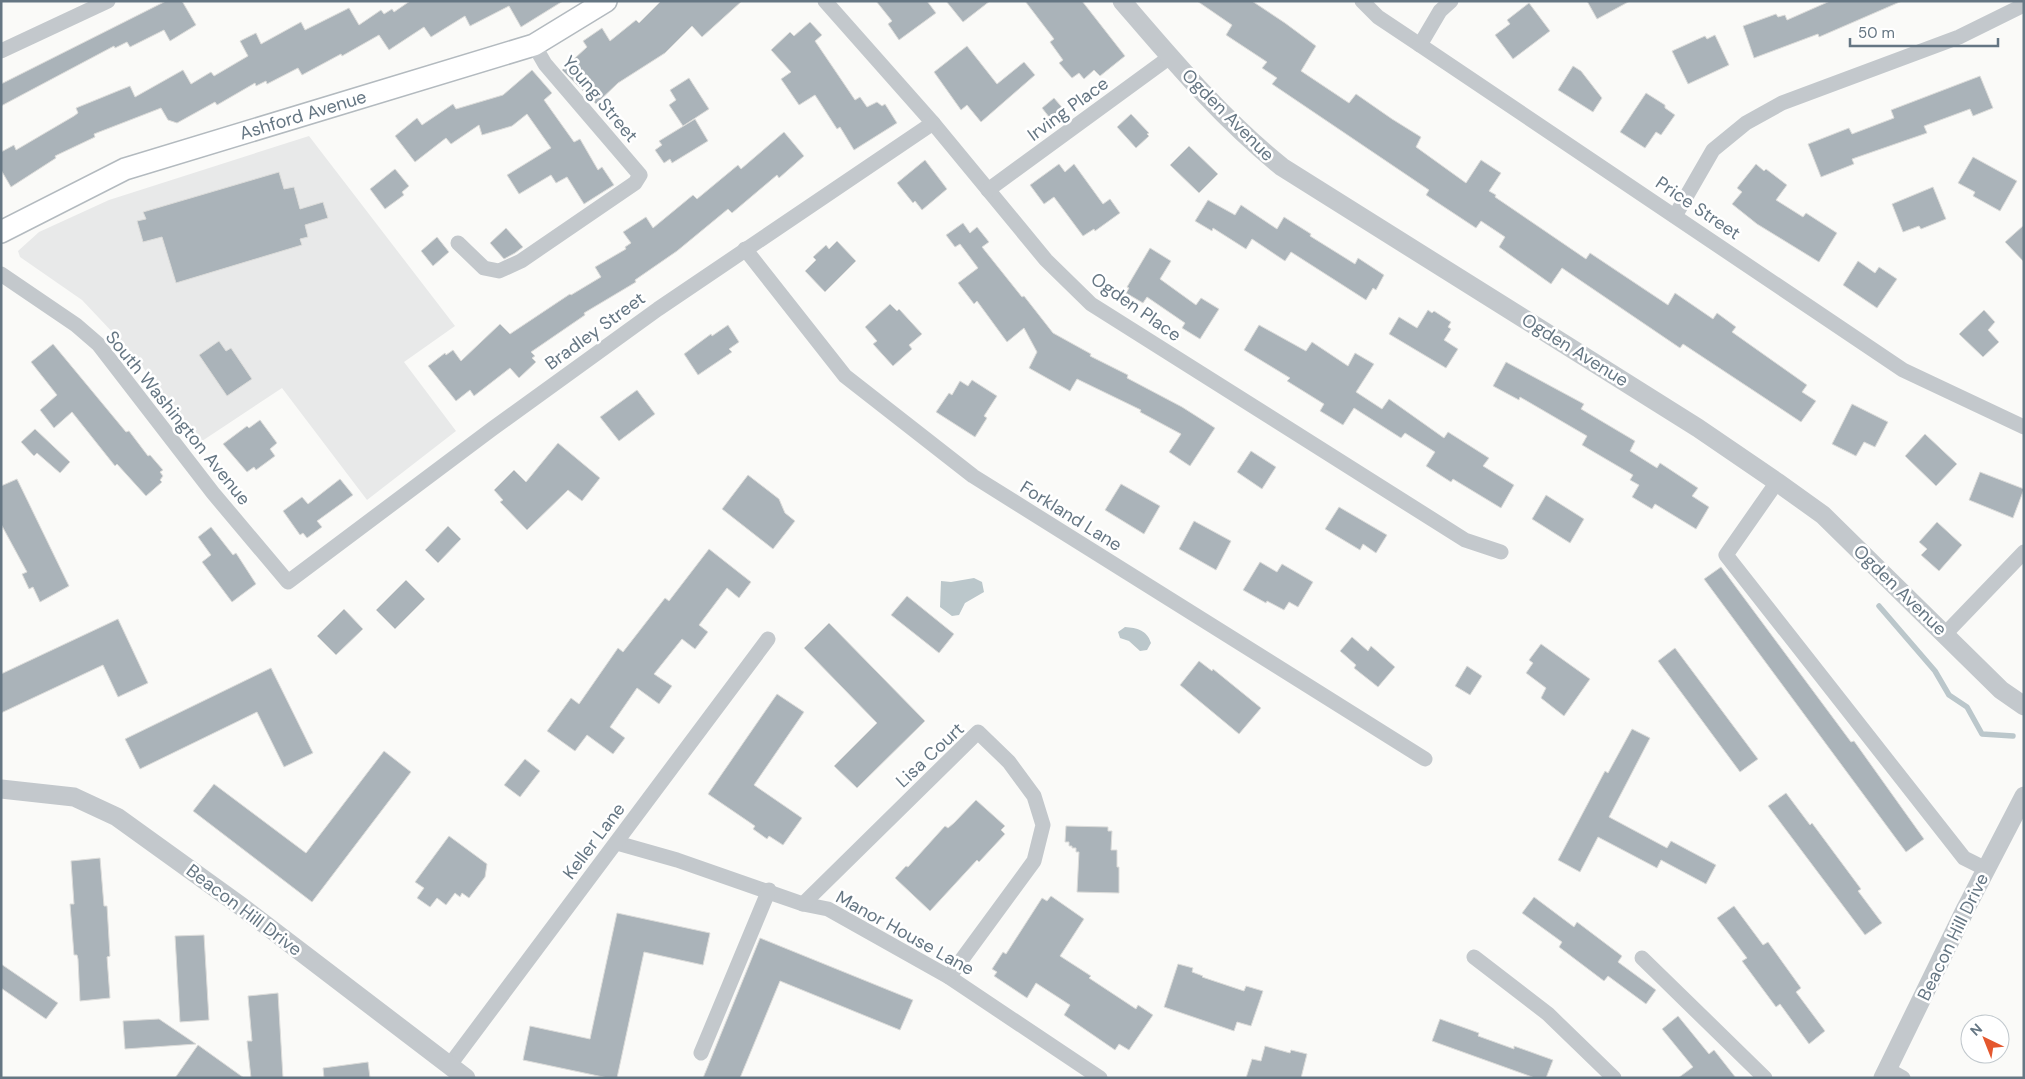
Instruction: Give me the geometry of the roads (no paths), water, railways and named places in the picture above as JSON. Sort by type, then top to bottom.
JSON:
[{"type":"main road","name":"Ashford Avenue","points":[[1,232],[125,169],[534,45],[606,1]]},
{"type":"street","points":[[1,51],[108,1]]},
{"type":"street","name":"Ogden Place","points":[[826,1],[933,123],[1046,260],[1092,304],[1466,540],[1501,552]]},
{"type":"street","name":"Ogden Avenue","points":[[1122,1],[1170,57],[1257,148],[1282,167],[1698,428],[1823,515],[2001,690],[2024,706]]},
{"type":"street","name":"Price Street","points":[[1362,1],[1378,17],[1903,370],[2024,427]]},
{"type":"street","points":[[1420,45],[1440,11],[1451,1]]},
{"type":"street","points":[[1675,216],[1714,150],[1746,123],[1782,103],[1857,73],[1959,37],[2024,5]]},
{"type":"street","name":"Young Street","points":[[458,243],[484,268],[498,271],[521,261],[635,183],[640,176],[546,64],[534,45]]},
{"type":"street","name":"Irving Place","points":[[988,190],[1170,57]]},
{"type":"street","name":"Bradley Street","points":[[288,582],[492,429],[745,249],[933,123]]},
{"type":"street","name":"Forkland Lane","points":[[745,249],[845,376],[973,476],[1425,759]]},
{"type":"street","name":"South Washington Avenue","points":[[1,274],[76,326],[98,344],[213,493],[288,582]]},
{"type":"street","points":[[1777,482],[1726,555],[1964,858],[1986,869]]},
{"type":"street","points":[[1945,634],[2024,552]]},
{"type":"street","name":"Keller Lane","points":[[449,1066],[768,639]]},
{"type":"street","name":"Lisa Court","points":[[803,904],[978,732],[1009,762],[1034,796],[1043,825],[1034,861],[949,977]]},
{"type":"street","name":"Beacon Hill Drive","points":[[1,789],[74,796],[117,816],[242,907],[466,1078]]},
{"type":"street","name":"Beacon Hill Drive","points":[[1891,1075],[1986,869],[2024,796]]},
{"type":"street","name":"Manor House Lane","points":[[617,843],[769,890],[803,904],[828,909],[949,977],[1100,1078]]},
{"type":"street","points":[[701,1053],[769,890]]},
{"type":"street","points":[[1474,957],[1548,1014],[1614,1078]]},
{"type":"street","points":[[1642,958],[1765,1078]]},
{"type":"waterway","points":[[1879,606],[1935,671],[1949,695],[1967,707],[1982,734],[2013,736]]}]
